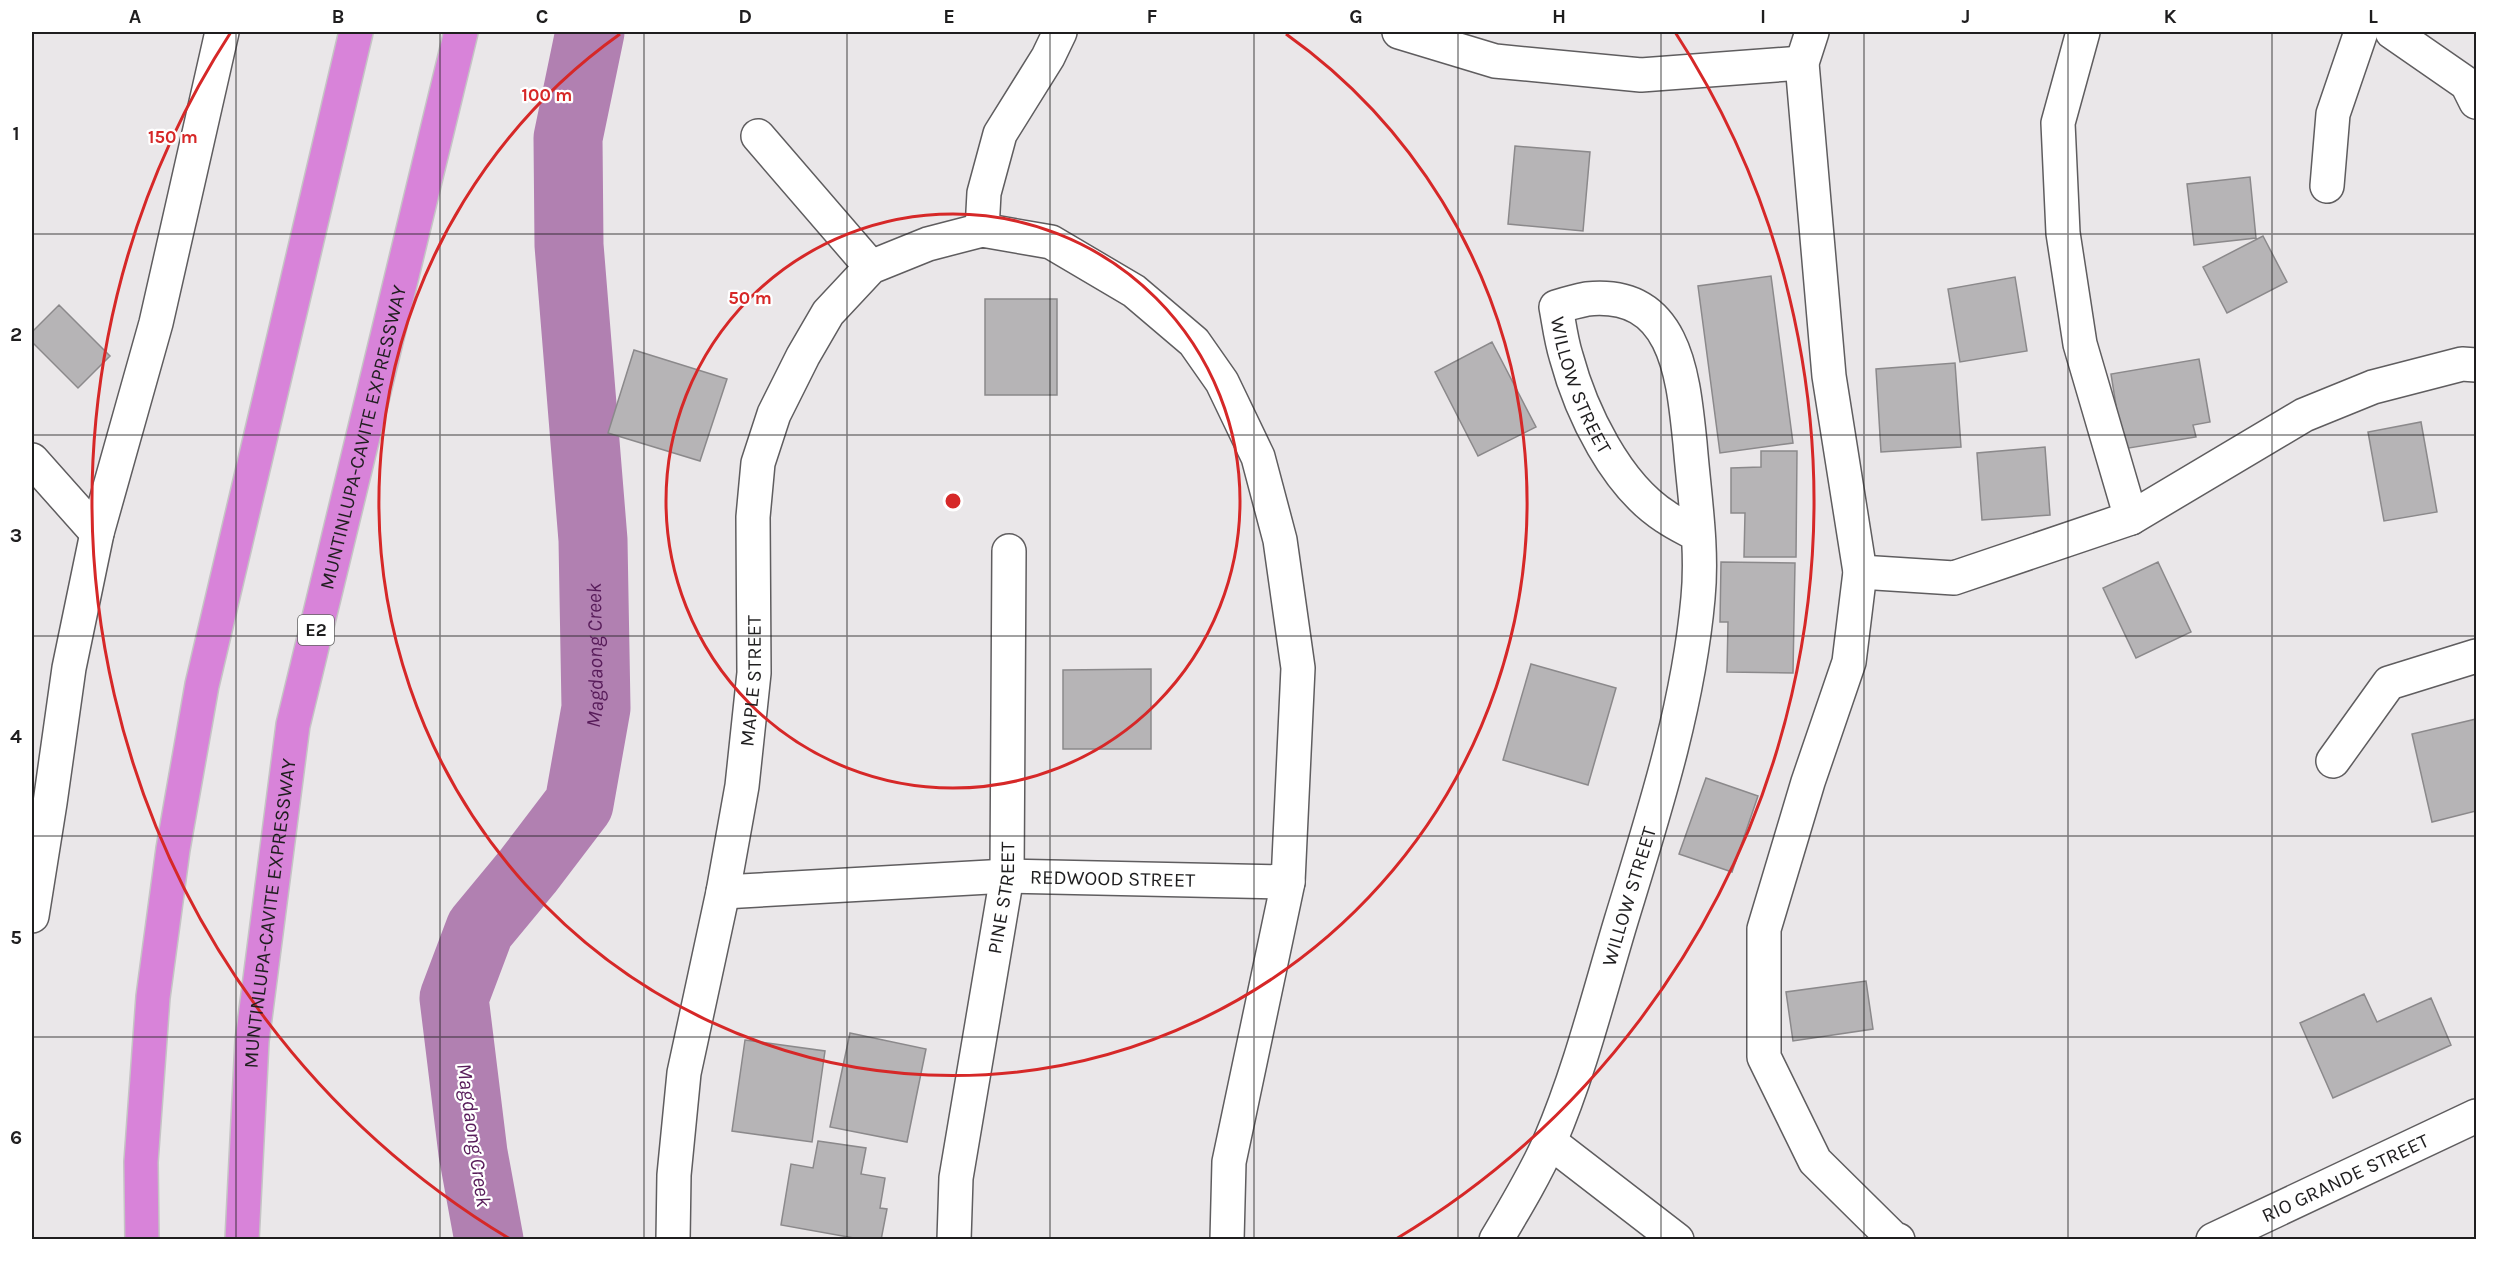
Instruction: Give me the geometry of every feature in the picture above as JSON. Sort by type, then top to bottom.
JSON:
[{"type":"highway","points":[[142,1239],[141,1161],[153,998],[173,849],[202,685],[356,32]]},
{"type":"highway","name":"MUNTINLUPA-CAVITE EXPRESSWAY","points":[[242,1239],[252,1041],[293,725],[460,32]]},
{"type":"street","points":[[32,916],[51,802],[69,668],[97,533],[156,323],[222,32]]},
{"type":"street","points":[[1060,32],[1048,57],[1000,134],[984,193],[982,230],[1051,242],[1134,291],[1194,342],[1222,382],[1253,446],[1280,540],[1299,668],[1288,882],[1229,1162],[1227,1239]]},
{"type":"street","points":[[1399,32],[1495,61],[1641,75],[1803,63]]},
{"type":"street","points":[[1812,32],[1803,63],[1829,376],[1860,572],[1849,662],[1808,782],[1764,929],[1764,1057],[1815,1161],[1894,1239]]},
{"type":"street","points":[[2083,32],[2058,123],[2063,233],[2080,344],[2132,518]]},
{"type":"street","points":[[2327,186],[2332,114],[2361,32]]},
{"type":"street","points":[[2392,32],[2467,84],[2476,102]]},
{"type":"street","points":[[758,136],[871,267]]},
{"type":"street","name":"MAPLE STREET","points":[[672,1239],[674,1175],[684,1073],[723,892],[742,786],[754,673],[753,517],[759,463],[774,414],[828,313],[871,267],[928,244],[982,230]]},
{"type":"street","name":"WILLOW STREET","points":[[1496,1239],[1550,1142],[1570,1086],[1669,759],[1692,649],[1698,596],[1698,535],[1685,391],[1675,353],[1663,329],[1646,312],[1619,301],[1587,299],[1556,307],[1572,376],[1586,413],[1609,455],[1629,484],[1664,516],[1698,535]]},
{"type":"street","points":[[1860,572],[1954,578],[2132,518],[2304,415],[2373,387],[2462,364],[2476,365]]},
{"type":"street","points":[[32,460],[97,533]]},
{"type":"street","name":"PINE STREET","points":[[954,1239],[956,1178],[1007,876],[1009,551]]},
{"type":"street","points":[[2333,761],[2389,682],[2476,656]]},
{"type":"street","name":"REDWOOD STREET","points":[[723,892],[1007,876],[1288,882]]},
{"type":"street","name":"RIO GRANDE STREET","points":[[2213,1239],[2476,1116]]},
{"type":"street","points":[[1550,1142],[1677,1239]]},
{"type":"building","points":[[1515,146],[1590,152],[1583,231],[1508,224]]},
{"type":"building","points":[[2250,177],[2256,238],[2194,245],[2187,184]]},
{"type":"building","points":[[2263,236],[2287,282],[2227,313],[2203,267]]},
{"type":"building","points":[[1771,276],[1793,443],[1720,453],[1698,286]]},
{"type":"building","points":[[2015,277],[2027,351],[1960,362],[1948,289]]},
{"type":"building","points":[[985,299],[1057,299],[1057,395],[985,395]]},
{"type":"building","points":[[59,305],[110,356],[78,388],[32,342],[32,332]]},
{"type":"building","points":[[1492,342],[1536,427],[1478,456],[1435,372]]},
{"type":"building","points":[[634,350],[727,379],[700,461],[608,433]]},
{"type":"building","points":[[2199,359],[2210,422],[2193,425],[2196,437],[2123,449],[2111,374]]},
{"type":"building","points":[[1955,363],[1961,447],[1881,452],[1876,369]]},
{"type":"building","points":[[2421,422],[2437,512],[2384,521],[2368,432]]},
{"type":"building","points":[[2045,447],[2050,515],[1982,520],[1977,453]]},
{"type":"building","points":[[1761,451],[1797,451],[1796,557],[1744,557],[1745,513],[1731,513],[1731,468],[1761,467]]},
{"type":"building","points":[[1721,562],[1795,563],[1793,673],[1727,672],[1728,622],[1720,622]]},
{"type":"building","points":[[2158,562],[2191,632],[2136,658],[2103,588]]},
{"type":"building","points":[[1531,664],[1616,688],[1588,785],[1503,760]]},
{"type":"building","points":[[1151,669],[1151,749],[1063,749],[1063,670]]},
{"type":"building","points":[[2476,719],[2476,811],[2432,822],[2412,734]]},
{"type":"building","points":[[1706,778],[1758,796],[1732,872],[1679,854]]},
{"type":"building","points":[[1866,981],[1873,1029],[1793,1041],[1786,992]]},
{"type":"building","points":[[2364,994],[2377,1022],[2431,998],[2451,1045],[2333,1098],[2300,1023]]},
{"type":"building","points":[[850,1033],[926,1049],[907,1142],[830,1127]]},
{"type":"building","points":[[745,1040],[825,1051],[812,1142],[732,1131]]},
{"type":"building","points":[[818,1141],[866,1148],[861,1174],[885,1178],[880,1208],[887,1209],[881,1240],[865,1240],[781,1225],[791,1164],[813,1168]]},
{"type":"waterway","name":"Magdaong Creek","points":[[489,1240],[473,1153],[454,998],[480,929],[579,804],[596,708],[593,540],[569,245],[568,138],[590,32]]}]
